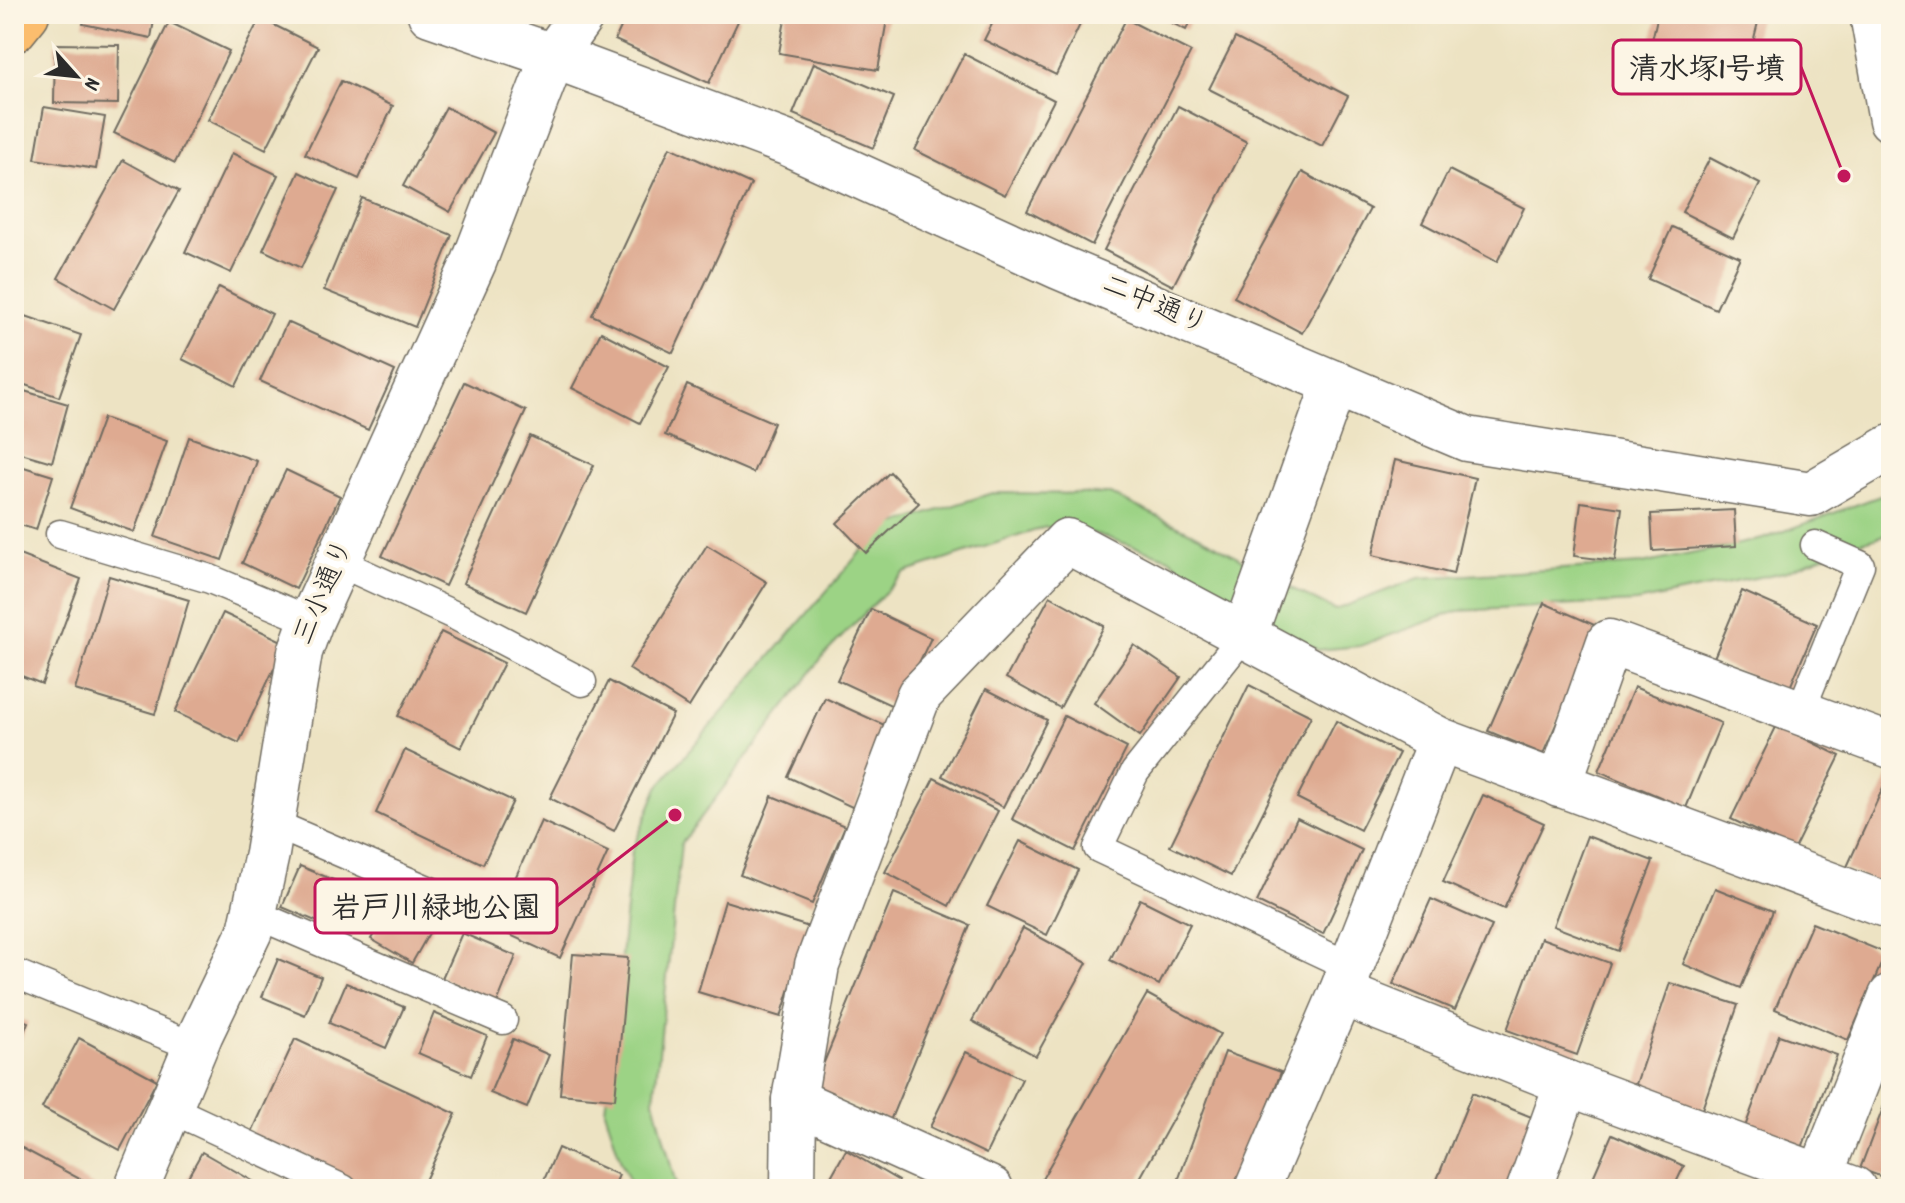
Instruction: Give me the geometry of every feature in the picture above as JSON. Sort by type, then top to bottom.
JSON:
[{"type":"main road","points":[[14,30],[27,14]]},
{"type":"street","name":"二中通り","points":[[430,14],[789,144],[1059,267],[1467,439],[1811,494],[1891,447]]},
{"type":"street","name":"三小通り","points":[[136,1189],[195,1047],[250,931],[272,823],[300,652],[311,621],[474,262],[553,56],[583,14]]},
{"type":"street","points":[[1872,14],[1891,120]]},
{"type":"street","points":[[1245,634],[1335,383]]},
{"type":"street","points":[[793,1189],[794,1100],[817,965],[919,695],[1067,541],[1440,740],[1891,907]]},
{"type":"street","points":[[1559,785],[1609,642],[1891,746]]},
{"type":"street","points":[[1257,1189],[1346,980],[1440,740]]},
{"type":"street","points":[[1346,980],[1567,1083],[1829,1184],[1891,996]]},
{"type":"street","points":[[1529,1189],[1567,1083]]},
{"type":"street","points":[[794,1100],[991,1189]]},
{"type":"lane","points":[[60,534],[210,579],[311,621]]},
{"type":"lane","points":[[1800,712],[1860,565],[1815,545]]},
{"type":"lane","points":[[338,562],[458,617],[582,682]]},
{"type":"lane","points":[[1245,634],[1135,772],[1098,848],[1346,980]]},
{"type":"lane","points":[[272,823],[477,911]]},
{"type":"lane","points":[[255,914],[503,1020]]},
{"type":"lane","points":[[14,973],[195,1047]]},
{"type":"lane","points":[[171,1109],[343,1189]]},
{"type":"green space","points":[[1891,492],[1891,533],[1851,545],[1784,572],[1636,602],[1458,611],[1360,646],[1318,650],[1223,601],[1169,558],[1093,533],[1046,527],[904,573],[824,655],[681,844],[654,1100],[677,1189],[633,1189],[605,1110],[632,851],[658,787],[880,529],[992,493],[1110,494],[1208,540],[1335,610],[1419,578],[1642,564],[1763,539]]},
{"type":"building","points":[[85,14],[155,14],[151,38],[83,24]]},
{"type":"building","points":[[627,14],[728,14],[739,19],[709,83],[615,40]]},
{"type":"building","points":[[786,14],[888,14],[878,70],[779,53]]},
{"type":"building","points":[[997,14],[1085,14],[1056,75],[984,40]]},
{"type":"building","points":[[1154,14],[1194,14],[1186,30]]},
{"type":"building","points":[[1658,14],[1760,14],[1746,71],[1650,49]]},
{"type":"building","points":[[260,18],[318,47],[266,149],[208,120]]},
{"type":"building","points":[[1126,19],[1191,52],[1092,245],[1027,211]]},
{"type":"building","points":[[169,22],[229,51],[175,163],[114,133]]},
{"type":"building","points":[[1235,38],[1348,96],[1322,146],[1209,89]]},
{"type":"building","points":[[55,44],[119,45],[118,104],[54,103]]},
{"type":"building","points":[[964,54],[1054,100],[1005,195],[915,150]]},
{"type":"building","points":[[814,63],[894,97],[873,148],[793,114]]},
{"type":"building","points":[[341,81],[393,106],[359,179],[305,154]]},
{"type":"building","points":[[1178,106],[1247,142],[1173,286],[1104,250]]},
{"type":"building","points":[[44,107],[105,117],[96,169],[35,159]]},
{"type":"building","points":[[446,107],[494,133],[450,212],[403,186]]},
{"type":"building","points":[[670,147],[751,184],[673,353],[592,315]]},
{"type":"building","points":[[232,153],[278,175],[231,273],[185,252]]},
{"type":"building","points":[[1710,158],[1760,184],[1733,238],[1682,212]]},
{"type":"building","points":[[123,160],[179,191],[114,309],[58,278]]},
{"type":"building","points":[[1449,170],[1524,208],[1497,262],[1422,223]]},
{"type":"building","points":[[299,172],[338,190],[301,268],[263,250]]},
{"type":"building","points":[[1302,172],[1370,209],[1302,333],[1234,297]]},
{"type":"building","points":[[362,198],[452,235],[415,327],[324,290]]},
{"type":"building","points":[[1672,227],[1740,257],[1716,309],[1648,279]]},
{"type":"building","points":[[219,287],[272,314],[236,386],[182,359]]},
{"type":"building","points":[[14,312],[81,335],[59,397],[14,381]]},
{"type":"building","points":[[287,322],[395,371],[368,430],[260,381]]},
{"type":"building","points":[[601,332],[669,367],[640,423],[572,388]]},
{"type":"building","points":[[464,382],[526,411],[445,586],[382,556]]},
{"type":"building","points":[[687,385],[774,423],[753,473],[665,435]]},
{"type":"building","points":[[14,388],[68,404],[52,462],[14,451]]},
{"type":"building","points":[[103,418],[167,441],[134,532],[70,508]]},
{"type":"building","points":[[530,436],[594,465],[526,612],[463,583]]},
{"type":"building","points":[[189,437],[257,461],[222,560],[155,537]]},
{"type":"building","points":[[1395,460],[1475,478],[1453,574],[1373,555]]},
{"type":"building","points":[[14,464],[53,476],[36,530],[14,523]]},
{"type":"building","points":[[286,470],[340,496],[296,589],[242,563]]},
{"type":"building","points":[[890,472],[919,503],[866,553],[837,523]]},
{"type":"building","points":[[1581,502],[1622,508],[1615,561],[1574,556]]},
{"type":"building","points":[[1734,510],[1736,546],[1653,551],[1651,514]]},
{"type":"building","points":[[707,545],[767,582],[689,707],[629,669]]},
{"type":"building","points":[[14,553],[81,579],[42,684],[14,673]]},
{"type":"building","points":[[109,576],[189,600],[155,714],[75,690]]},
{"type":"building","points":[[1742,591],[1817,624],[1788,692],[1713,660]]},
{"type":"building","points":[[1050,596],[1104,626],[1060,708],[1006,678]]},
{"type":"building","points":[[1544,603],[1599,627],[1543,754],[1488,731]]},
{"type":"building","points":[[871,609],[931,638],[897,708],[837,680]]},
{"type":"building","points":[[223,613],[286,643],[239,743],[175,712]]},
{"type":"building","points":[[441,632],[504,663],[461,748],[398,716]]},
{"type":"building","points":[[1134,645],[1181,677],[1140,736],[1094,703]]},
{"type":"building","points":[[609,681],[673,714],[614,831],[550,798]]},
{"type":"building","points":[[1249,685],[1311,716],[1231,876],[1170,846]]},
{"type":"building","points":[[1634,687],[1721,723],[1686,808],[1599,771]]},
{"type":"building","points":[[986,689],[1047,720],[1003,807],[942,776]]},
{"type":"building","points":[[825,698],[891,728],[854,808],[788,777]]},
{"type":"building","points":[[1064,716],[1127,748],[1075,851],[1012,819]]},
{"type":"building","points":[[1336,721],[1399,753],[1360,830],[1297,798]]},
{"type":"building","points":[[1777,725],[1840,756],[1794,849],[1731,819]]},
{"type":"building","points":[[405,750],[513,801],[483,864],[376,813]]},
{"type":"building","points":[[1891,770],[1891,890],[1846,869]]},
{"type":"building","points":[[934,778],[998,811],[949,906],[885,872]]},
{"type":"building","points":[[1483,795],[1544,823],[1504,909],[1443,882]]},
{"type":"building","points":[[772,796],[845,826],[812,904],[740,875]]},
{"type":"building","points":[[1297,818],[1362,850],[1323,934],[1257,902]]},
{"type":"building","points":[[541,821],[608,852],[560,958],[493,927]]},
{"type":"building","points":[[1587,836],[1653,861],[1618,951],[1553,926]]},
{"type":"building","points":[[1020,841],[1078,870],[1047,935],[987,906]]},
{"type":"building","points":[[300,866],[367,894],[349,935],[282,907]]},
{"type":"building","points":[[1715,888],[1773,911],[1741,988],[1683,964]]},
{"type":"building","points":[[894,893],[970,925],[890,1121],[813,1089]]},
{"type":"building","points":[[397,895],[437,919],[412,963],[371,939]]},
{"type":"building","points":[[1140,899],[1190,924],[1159,985],[1110,960]]},
{"type":"building","points":[[1431,899],[1492,926],[1455,1010],[1393,984]]},
{"type":"building","points":[[725,901],[809,927],[781,1017],[698,992]]},
{"type":"building","points":[[1812,923],[1886,953],[1848,1040],[1775,1009]]},
{"type":"building","points":[[1023,928],[1087,963],[1036,1056],[972,1021]]},
{"type":"building","points":[[462,933],[516,956],[497,1003],[442,978]]},
{"type":"building","points":[[1541,938],[1610,963],[1577,1055],[1507,1030]]},
{"type":"building","points":[[573,954],[628,958],[615,1099],[560,1094]]},
{"type":"building","points":[[278,959],[321,977],[305,1015],[262,997]]},
{"type":"building","points":[[346,983],[404,1007],[386,1048],[329,1023]]},
{"type":"building","points":[[1670,983],[1738,1005],[1700,1115],[1633,1093]]},
{"type":"building","points":[[1147,994],[1220,1034],[1134,1189],[1060,1189],[1042,1179]]},
{"type":"building","points":[[434,1013],[487,1036],[471,1076],[418,1053]]},
{"type":"building","points":[[14,1017],[28,1022],[14,1058]]},
{"type":"building","points":[[1779,1035],[1837,1055],[1802,1148],[1745,1127]]},
{"type":"building","points":[[79,1038],[157,1080],[120,1150],[42,1108]]},
{"type":"building","points":[[295,1039],[456,1114],[421,1189],[370,1189],[251,1134]]},
{"type":"building","points":[[513,1039],[549,1055],[527,1108],[490,1093]]},
{"type":"building","points":[[966,1052],[1022,1079],[986,1154],[930,1127]]},
{"type":"building","points":[[1225,1052],[1281,1072],[1238,1189],[1175,1189]]},
{"type":"building","points":[[1891,1087],[1891,1180],[1860,1169]]},
{"type":"building","points":[[1472,1093],[1534,1118],[1505,1189],[1454,1189],[1436,1182]]},
{"type":"building","points":[[1612,1134],[1684,1166],[1673,1189],[1588,1189]]},
{"type":"building","points":[[22,1148],[93,1186],[91,1189],[14,1189],[14,1163]]},
{"type":"building","points":[[558,1148],[619,1175],[613,1189],[540,1189]]},
{"type":"building","points":[[846,1150],[899,1181],[895,1189],[824,1189]]},
{"type":"building","points":[[202,1152],[258,1184],[255,1189],[181,1189]]},
{"type":"building","points":[[1741,1180],[1760,1189],[1736,1189]]},
{"type":"place","name":"清水塚1号墳","points":[[1844,176]]},
{"type":"place","name":"岩戸川緑地公園","points":[[675,815]]}]
